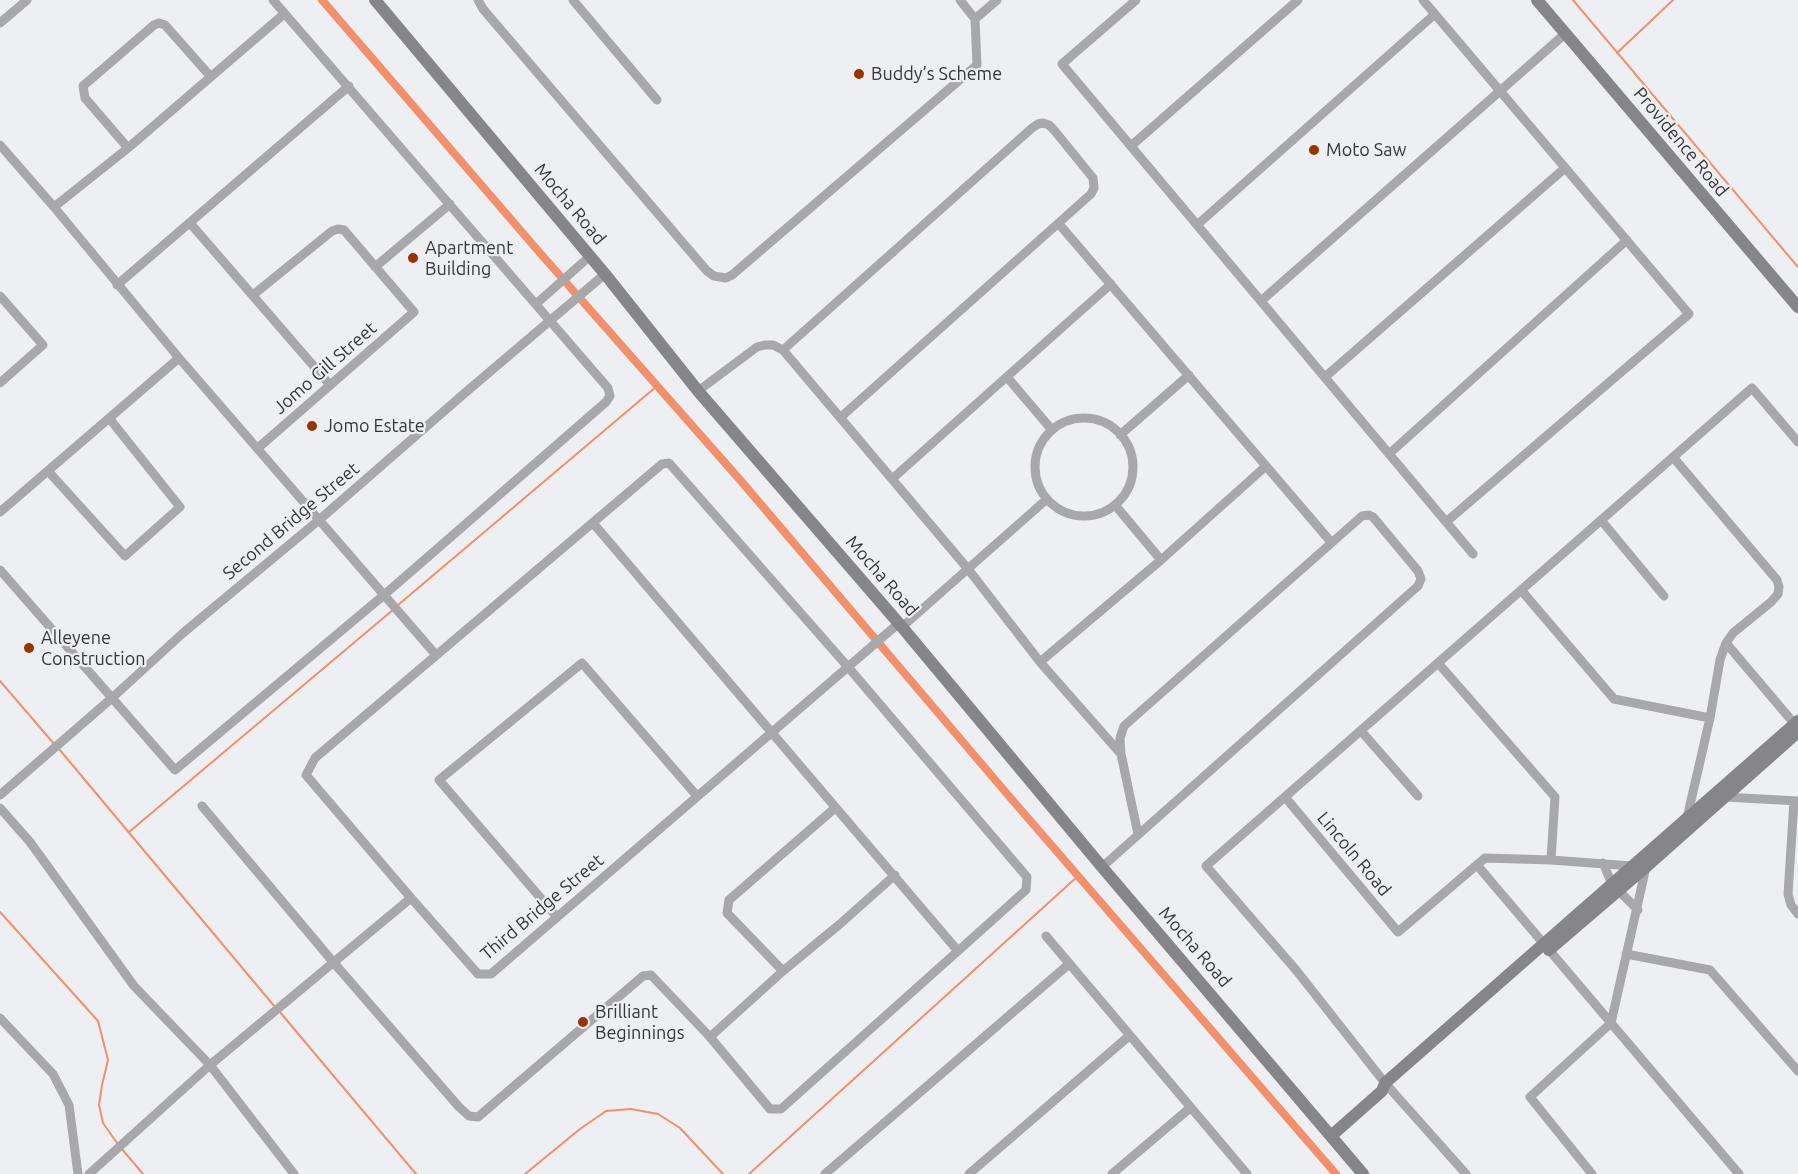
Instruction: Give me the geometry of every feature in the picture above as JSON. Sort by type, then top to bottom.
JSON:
[{"type":"street","points":[[0,23],[27,0]]},
{"type":"street","points":[[0,570],[175,770],[387,598],[610,396],[608,388],[273,0]]},
{"type":"street","name":"Mocha Road","points":[[375,0],[605,274],[698,391],[901,625],[1102,867],[1363,1174]]},
{"type":"street","points":[[478,0],[483,9],[706,272],[720,278],[732,276],[977,65],[975,19],[960,0]]},
{"type":"street","points":[[573,0],[657,100]]},
{"type":"street","points":[[975,19],[997,0]]},
{"type":"street","points":[[1136,0],[1062,64],[1473,554]]},
{"type":"street","points":[[1131,146],[1298,0]]},
{"type":"street","points":[[1423,0],[1689,314],[1446,522]]},
{"type":"street","name":"Providence Road","points":[[1537,0],[1798,307]]},
{"type":"street","name":"Providence Road","points":[[1545,0],[1798,296]]},
{"type":"street","points":[[54,207],[128,148],[284,14]]},
{"type":"street","points":[[1197,225],[1435,14]]},
{"type":"street","points":[[128,148],[85,98],[83,86],[153,25],[165,24],[211,76]]},
{"type":"street","points":[[1261,301],[1566,33]]},
{"type":"street","points":[[117,285],[349,86]]},
{"type":"street","points":[[783,350],[1038,124],[1048,125],[1093,178],[1091,194],[841,417]]},
{"type":"street","points":[[2,151],[54,207],[179,358],[436,655],[662,464],[669,463],[848,667],[1027,877],[1026,890],[781,1109],[770,1109],[710,1036],[651,975],[643,976],[478,1117],[469,1116],[459,1107],[202,806]]},
{"type":"street","points":[[1324,377],[1565,168]]},
{"type":"street","points":[[253,295],[332,231],[338,229],[344,230],[375,267],[450,204]]},
{"type":"street","points":[[190,223],[330,385]]},
{"type":"street","points":[[1059,224],[1331,542]]},
{"type":"street","points":[[1389,454],[1627,240]]},
{"type":"street","points":[[536,304],[590,256]]},
{"type":"street","name":"Jomo Gill Street","points":[[258,448],[414,312],[375,267]]},
{"type":"street","name":"Second Bridge Street","points":[[0,795],[183,633],[319,520],[605,274]]},
{"type":"street","points":[[892,479],[1111,284]]},
{"type":"street","points":[[0,296],[43,345],[0,382]]},
{"type":"street","points":[[698,391],[757,347],[773,345],[783,350],[968,569],[1040,662],[1121,754]]},
{"type":"street","points":[[0,512],[179,358]]},
{"type":"street","points":[[1120,435],[1189,375]]},
{"type":"street","points":[[1007,377],[1052,430]]},
{"type":"street","points":[[1466,1174],[1386,1088],[1296,970],[1206,866],[1752,388],[1798,442]]},
{"type":"street","points":[[48,471],[125,556],[180,507],[109,418]]},
{"type":"street","points":[[1087,419],[1102,422],[1120,435],[1129,448],[1132,471],[1129,487],[1115,505],[1095,515],[1080,516],[1058,509],[1047,499],[1039,486],[1035,464],[1042,442],[1052,430],[1072,420],[1087,419]]},
{"type":"street","points":[[1673,457],[1777,580],[1779,587],[1778,594],[1771,602],[1733,633],[1726,643],[1720,660],[1710,718],[1687,818]]},
{"type":"street","points":[[1040,662],[1161,560],[1266,466]]},
{"type":"street","name":"Third Bridge Street","points":[[436,655],[315,758],[306,775],[478,974],[491,974],[886,634],[901,625],[968,569],[1047,499]]},
{"type":"street","points":[[1115,505],[1161,560]]},
{"type":"street","points":[[1102,867],[1420,583],[1421,576],[1418,571],[1373,517],[1362,516],[1331,542],[1124,726],[1120,738],[1121,754],[1138,834]]},
{"type":"street","points":[[1601,520],[1664,596]]},
{"type":"street","points":[[593,523],[958,951]]},
{"type":"street","points":[[1521,590],[1614,699],[1710,718]]},
{"type":"street","points":[[1726,643],[1797,726]]},
{"type":"street","points":[[557,917],[439,780],[582,663],[697,796]]},
{"type":"street","points":[[1438,663],[1555,797],[1551,860]]},
{"type":"street","points":[[1331,1136],[1616,887],[1646,867],[1724,797],[1797,726]]},
{"type":"street","points":[[1616,887],[1632,866],[1797,726]]},
{"type":"street","points":[[1361,731],[1418,796]]},
{"type":"street","name":"Lincoln Road","points":[[1285,797],[1398,932],[1477,866]]},
{"type":"street","points":[[1724,797],[1796,801],[1788,894],[1791,905],[1798,914]]},
{"type":"street","points":[[0,808],[30,842],[134,986],[210,1065],[294,1174]]},
{"type":"street","points":[[783,971],[727,913],[729,900],[835,808]]},
{"type":"street","points":[[1632,866],[1485,858],[1477,866],[1739,1174]]},
{"type":"street","points":[[1603,863],[1616,887],[1638,910]]},
{"type":"street","points":[[1592,1174],[1530,1096],[1611,1023],[1646,867]]},
{"type":"street","points":[[710,1036],[895,875]]},
{"type":"street","points":[[89,1174],[210,1065],[272,1013],[334,963],[416,904]]},
{"type":"street","points":[[1046,936],[1247,1174]]},
{"type":"street","points":[[1626,954],[1710,970],[1798,1071]]},
{"type":"street","points":[[825,1174],[1069,964]]},
{"type":"street","points":[[0,1017],[52,1074],[69,1105],[78,1174]]},
{"type":"street","points":[[969,1174],[1130,1036]]},
{"type":"street","points":[[1112,1174],[1124,1170],[1190,1108]]},
{"type":"waterway","points":[[322,0],[540,253],[741,481],[1008,795],[1336,1174]]},
{"type":"waterway","points":[[1573,0],[1798,267]]},
{"type":"waterway","points":[[1617,53],[1673,0]]},
{"type":"waterway","points":[[398,605],[657,386]]},
{"type":"waterway","points":[[129,832],[394,609]]},
{"type":"waterway","points":[[0,681],[55,745]]},
{"type":"waterway","points":[[59,749],[275,1007]]},
{"type":"waterway","points":[[749,1174],[1078,876]]},
{"type":"waterway","points":[[0,912],[98,1021],[108,1060],[99,1105],[103,1123],[117,1143]]},
{"type":"waterway","points":[[279,1011],[416,1174]]},
{"type":"waterway","points":[[525,1174],[606,1111],[631,1109],[658,1114],[680,1128],[723,1174]]},
{"type":"waterway","points":[[121,1148],[143,1174]]},
{"type":"place","name":"Buddy’s Scheme","points":[[859,74]]},
{"type":"place","name":"Moto Saw","points":[[1314,150]]},
{"type":"place","name":"Apartment Building","points":[[413,258]]},
{"type":"place","name":"Jomo Estate","points":[[312,426]]},
{"type":"place","name":"Alleyene Construction","points":[[29,648]]},
{"type":"place","name":"Brilliant Beginnings","points":[[583,1022]]}]
